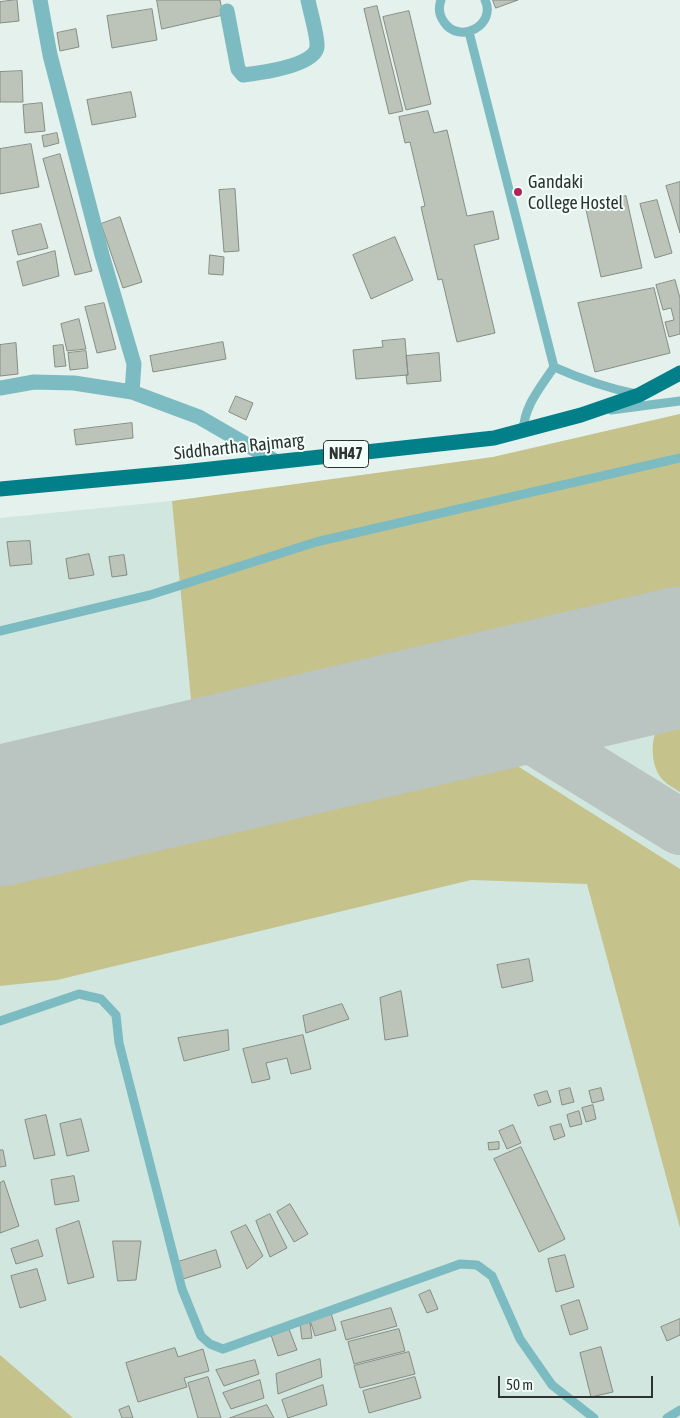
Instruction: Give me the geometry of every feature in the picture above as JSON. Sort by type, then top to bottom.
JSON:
[{"type":"highway","name":"Siddhartha Rajmarg","points":[[0,488],[183,472],[494,438],[523,432],[581,415],[639,395],[680,373]]},
{"type":"street","points":[[40,0],[50,55],[102,255],[134,364],[132,392]]},
{"type":"street","points":[[227,11],[238,69],[243,75],[292,65],[305,61],[315,54],[317,46],[308,0]]},
{"type":"street","points":[[0,388],[34,382],[74,383],[132,392],[199,417],[275,461]]},
{"type":"lane","points":[[441,0],[439,11],[446,26],[453,31],[461,33],[478,28],[484,22],[487,13],[485,0]]},
{"type":"lane","points":[[469,32],[554,366],[532,398],[524,419],[523,432]]},
{"type":"lane","points":[[554,366],[581,379],[639,395]]},
{"type":"lane","points":[[581,415],[680,401]]},
{"type":"lane","points":[[0,630],[150,595],[316,542],[680,458]]},
{"type":"lane","points":[[0,1020],[79,994],[101,999],[116,1015],[119,1043],[182,1288],[201,1336],[210,1344],[223,1349],[460,1264],[477,1265],[492,1276],[520,1339],[552,1385],[594,1418]]},
{"type":"lane","points":[[667,1418],[680,1410]]},
{"type":"shaded area","points":[[680,414],[680,1418],[0,1418],[0,518],[172,501],[493,457]]},
{"type":"shaded area","points":[[680,414],[680,606],[193,720],[172,501],[493,457]]},
{"type":"shaded area","points":[[680,707],[680,792],[666,783],[659,775],[655,766],[653,746],[654,735],[664,717]]},
{"type":"shaded area","points":[[508,760],[680,869],[680,1228],[587,884],[471,880],[57,980],[0,986],[0,874]]},
{"type":"shaded area","points":[[0,1355],[73,1418],[0,1418]]},
{"type":"building","points":[[17,0],[19,21],[0,23],[0,2]]},
{"type":"building","points":[[157,0],[220,0],[223,15],[162,29]]},
{"type":"building","points":[[493,0],[518,0],[496,8]]},
{"type":"building","points":[[377,6],[403,111],[389,114],[364,9]]},
{"type":"building","points":[[152,9],[157,40],[112,48],[107,16]]},
{"type":"building","points":[[409,11],[431,104],[406,110],[383,17]]},
{"type":"building","points":[[76,29],[79,47],[60,51],[57,33]]},
{"type":"building","points":[[22,71],[23,102],[0,102],[0,72]]},
{"type":"building","points":[[131,92],[136,117],[92,125],[87,100]]},
{"type":"building","points":[[42,103],[45,131],[25,133],[23,105]]},
{"type":"building","points":[[428,111],[434,133],[447,130],[467,216],[493,211],[499,239],[474,245],[495,333],[457,342],[442,279],[438,280],[421,207],[425,206],[410,142],[405,143],[399,117]]},
{"type":"building","points":[[57,133],[59,143],[44,147],[42,136]]},
{"type":"building","points":[[31,144],[39,187],[0,194],[0,149]]},
{"type":"building","points":[[60,154],[92,271],[75,275],[43,159]]},
{"type":"building","points":[[680,182],[680,233],[666,186]]},
{"type":"building","points":[[235,189],[239,251],[224,252],[219,190]]},
{"type":"building","points":[[626,196],[642,268],[601,277],[585,205]]},
{"type":"building","points":[[657,200],[672,253],[655,258],[640,204]]},
{"type":"building","points":[[120,217],[142,282],[123,288],[101,224]]},
{"type":"building","points":[[41,224],[48,248],[18,255],[12,231]]},
{"type":"building","points":[[395,237],[413,280],[371,299],[353,255]]},
{"type":"building","points":[[55,251],[59,276],[23,286],[17,262]]},
{"type":"building","points":[[210,255],[224,257],[223,275],[209,274]]},
{"type":"building","points":[[675,280],[680,298],[680,334],[669,337],[665,322],[674,320],[671,308],[663,310],[656,285]]},
{"type":"building","points":[[654,288],[670,353],[595,372],[578,303]]},
{"type":"building","points":[[104,303],[116,349],[97,353],[85,307]]},
{"type":"building","points":[[79,319],[86,349],[67,351],[61,324]]},
{"type":"building","points":[[405,339],[408,375],[356,379],[353,350],[383,347],[382,341]]},
{"type":"building","points":[[223,342],[226,359],[153,372],[150,356]]},
{"type":"building","points":[[16,343],[18,374],[0,376],[0,345]]},
{"type":"building","points":[[63,345],[66,366],[55,367],[53,346]]},
{"type":"building","points":[[86,351],[88,368],[70,370],[68,353]]},
{"type":"building","points":[[439,353],[441,381],[407,384],[406,356]]},
{"type":"building","points":[[236,396],[253,403],[246,420],[229,412]]},
{"type":"building","points":[[132,423],[133,438],[76,445],[74,430]]},
{"type":"building","points":[[30,541],[32,564],[10,566],[7,542]]},
{"type":"building","points":[[89,554],[94,575],[69,579],[66,559]]},
{"type":"building","points":[[124,555],[127,575],[112,577],[109,557]]},
{"type":"building","points":[[529,959],[533,981],[502,988],[497,965]]},
{"type":"building","points":[[401,991],[408,1036],[385,1040],[380,998]]},
{"type":"building","points":[[342,1004],[349,1019],[306,1033],[303,1016]]},
{"type":"building","points":[[228,1030],[229,1050],[184,1061],[178,1038]]},
{"type":"building","points":[[303,1035],[311,1069],[291,1074],[287,1058],[266,1063],[270,1079],[252,1083],[243,1049]]},
{"type":"building","points":[[570,1088],[574,1102],[562,1105],[559,1091]]},
{"type":"building","points":[[601,1088],[604,1100],[592,1103],[589,1091]]},
{"type":"building","points":[[547,1091],[551,1102],[538,1106],[534,1095]]},
{"type":"building","points":[[593,1105],[596,1119],[586,1122],[582,1108]]},
{"type":"building","points":[[579,1111],[582,1124],[570,1127],[567,1115]]},
{"type":"building","points":[[46,1115],[55,1155],[34,1159],[25,1120]]},
{"type":"building","points":[[81,1119],[89,1151],[67,1156],[60,1124]]},
{"type":"building","points":[[561,1124],[565,1136],[554,1140],[550,1127]]},
{"type":"building","points":[[513,1125],[521,1143],[507,1149],[499,1131]]},
{"type":"building","points":[[499,1142],[499,1149],[489,1150],[488,1143]]},
{"type":"building","points":[[521,1147],[565,1239],[539,1252],[494,1159]]},
{"type":"building","points":[[0,1150],[3,1150],[6,1166],[0,1167]]},
{"type":"building","points":[[74,1176],[79,1201],[55,1205],[51,1180]]},
{"type":"building","points":[[4,1181],[19,1226],[0,1233],[0,1183]]},
{"type":"building","points":[[290,1204],[308,1234],[294,1242],[277,1212]]},
{"type":"building","points":[[270,1214],[287,1248],[270,1257],[256,1221]]},
{"type":"building","points":[[79,1221],[94,1277],[68,1284],[56,1229]]},
{"type":"building","points":[[246,1225],[263,1256],[247,1269],[231,1232]]},
{"type":"building","points":[[38,1240],[43,1256],[16,1264],[11,1249]]},
{"type":"building","points":[[113,1241],[141,1241],[136,1280],[118,1281]]},
{"type":"building","points":[[216,1250],[221,1267],[183,1279],[178,1262]]},
{"type":"building","points":[[565,1255],[574,1287],[556,1292],[548,1259]]},
{"type":"building","points":[[37,1269],[46,1300],[20,1308],[11,1276]]},
{"type":"building","points":[[430,1290],[438,1309],[427,1313],[419,1295]]},
{"type":"building","points":[[579,1300],[588,1329],[570,1335],[561,1306]]},
{"type":"building","points":[[391,1308],[397,1326],[346,1340],[341,1322]]},
{"type":"building","points":[[331,1313],[336,1330],[315,1336],[310,1320]]},
{"type":"building","points":[[680,1319],[680,1335],[667,1341],[661,1327]]},
{"type":"building","points":[[310,1323],[312,1338],[302,1339],[300,1324]]},
{"type":"building","points":[[289,1329],[297,1350],[278,1356],[271,1335]]},
{"type":"building","points":[[399,1329],[405,1351],[354,1364],[348,1342]]},
{"type":"building","points":[[601,1347],[613,1392],[591,1397],[580,1353]]},
{"type":"building","points":[[175,1348],[178,1357],[203,1349],[209,1371],[184,1378],[187,1387],[138,1402],[126,1363]]},
{"type":"building","points":[[409,1352],[415,1374],[360,1388],[354,1366]]},
{"type":"building","points":[[320,1359],[322,1377],[278,1394],[276,1374]]},
{"type":"building","points":[[255,1360],[259,1374],[224,1386],[216,1370]]},
{"type":"building","points":[[208,1377],[221,1418],[198,1418],[188,1383]]},
{"type":"building","points":[[415,1377],[421,1398],[369,1413],[363,1391]]},
{"type":"building","points":[[260,1380],[264,1398],[231,1409],[223,1393]]},
{"type":"building","points":[[323,1385],[327,1405],[288,1418],[282,1400]]},
{"type":"building","points":[[267,1405],[274,1418],[230,1418]]},
{"type":"building","points":[[129,1406],[133,1418],[122,1418],[119,1410]]},
{"type":"taxiway","points":[[451,711],[489,717],[539,740],[680,827]]},
{"type":"runway","points":[[0,816],[680,657]]},
{"type":"place","name":"Gandaki College Hostel","points":[[518,192]]}]
